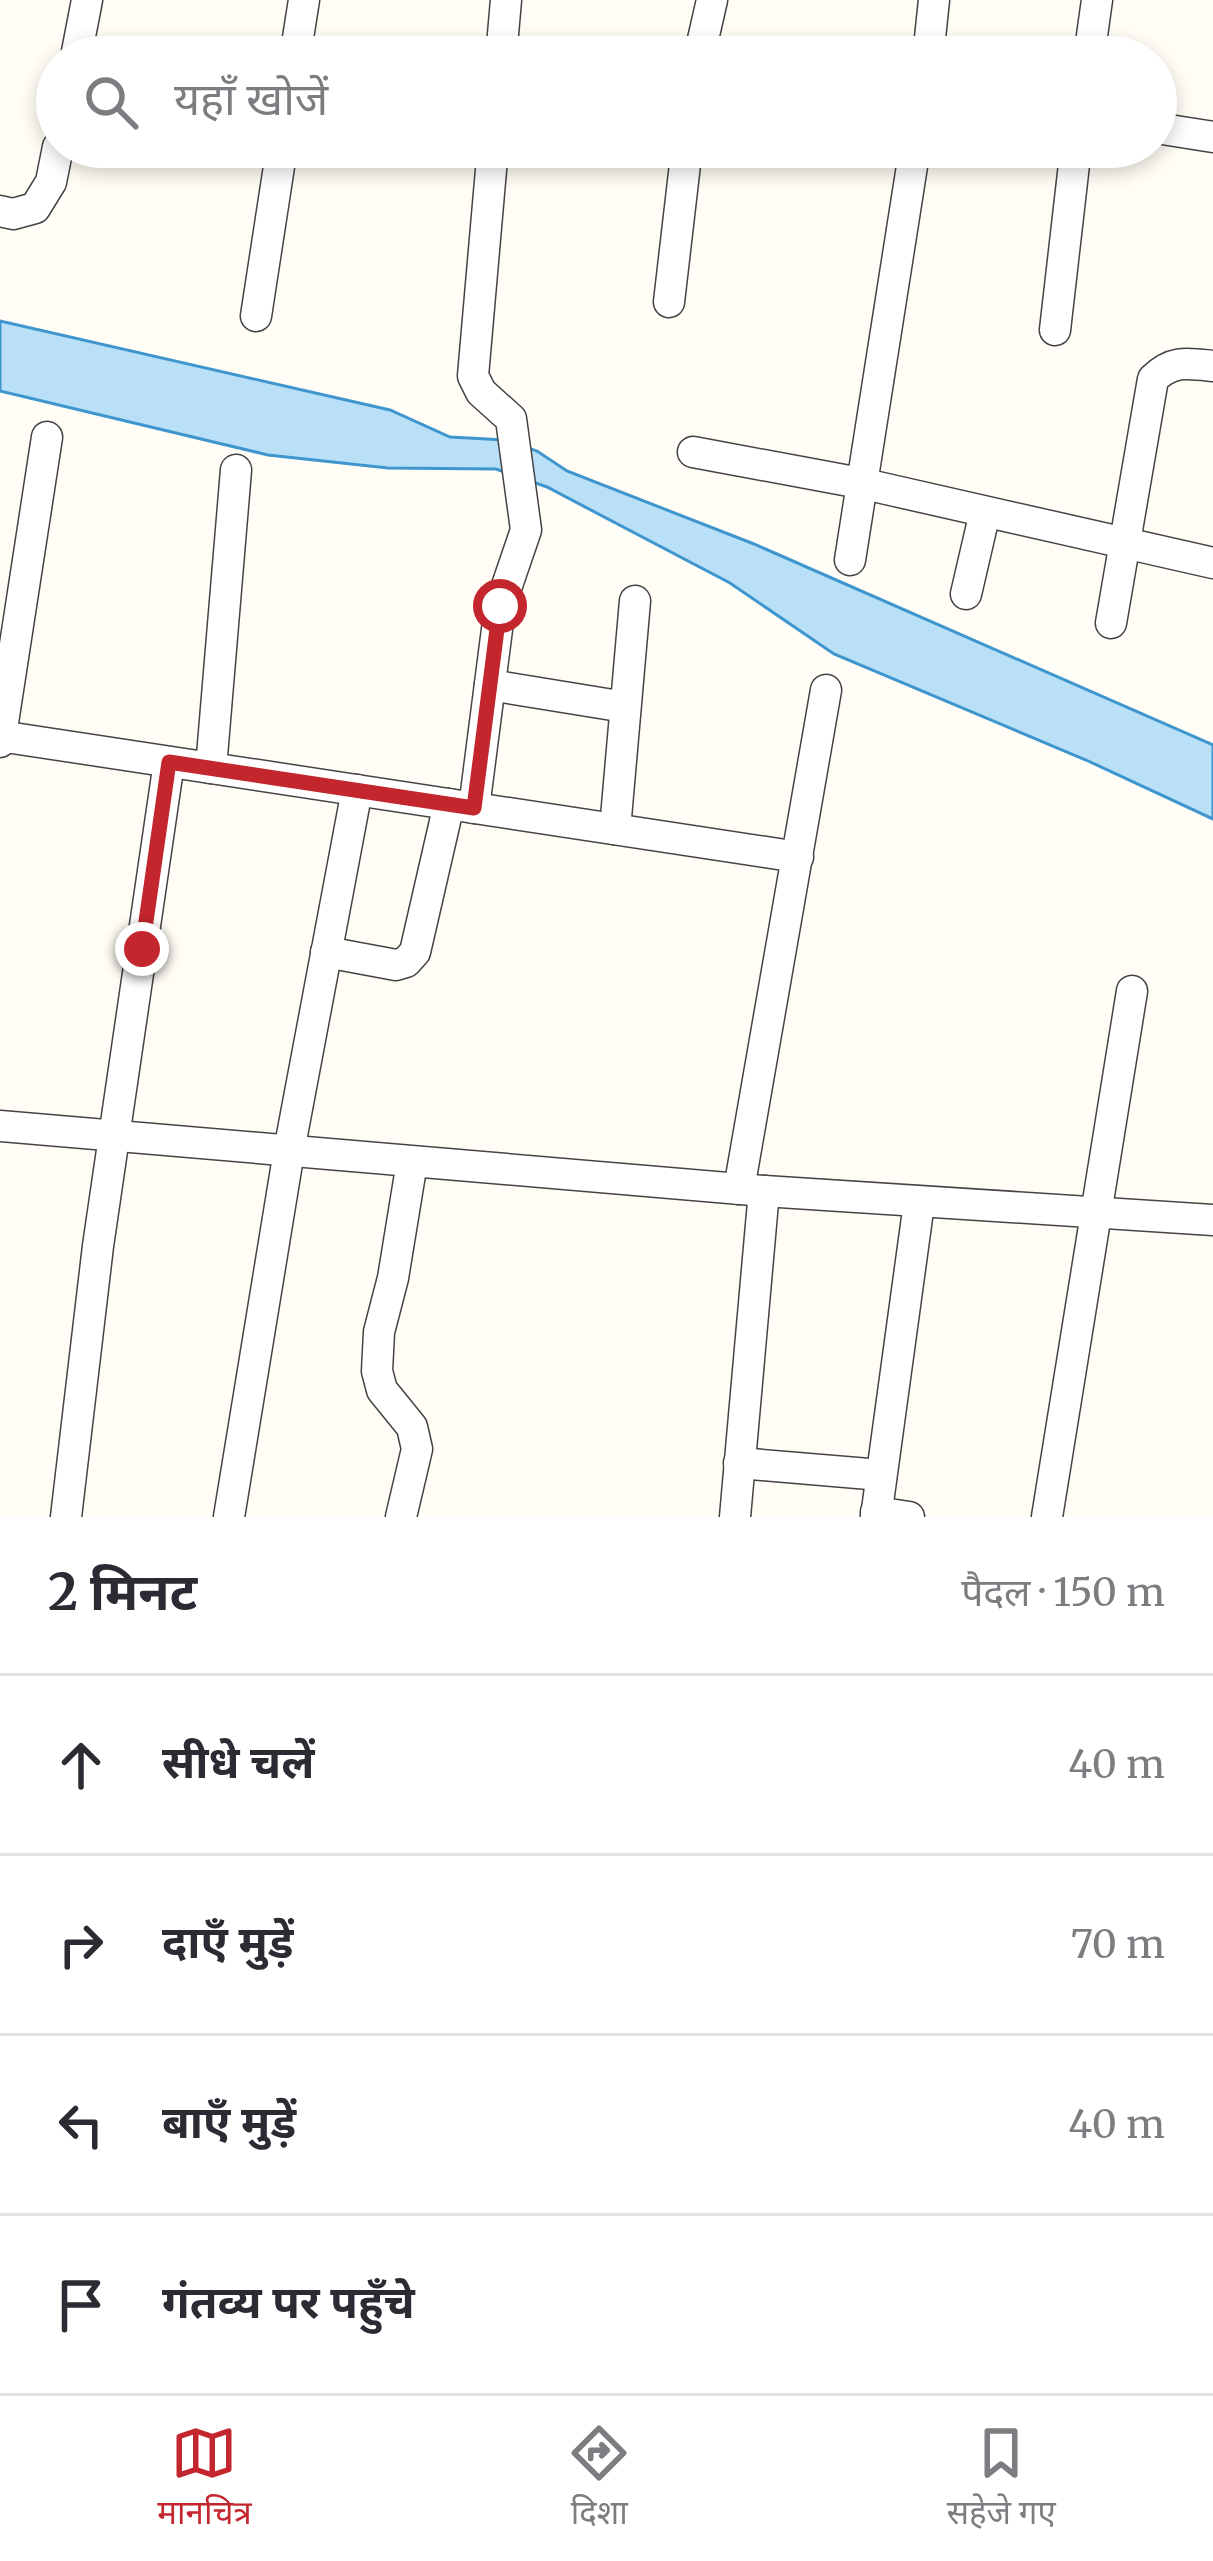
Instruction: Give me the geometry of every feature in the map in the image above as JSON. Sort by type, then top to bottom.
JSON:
[{"type":"street","points":[[80,36],[87,0]]},
{"type":"street","points":[[298,36],[304,0]]},
{"type":"street","points":[[503,36],[506,0]]},
{"type":"street","points":[[710,36],[712,0]]},
{"type":"street","points":[[930,36],[934,0]]},
{"type":"street","points":[[1092,36],[1097,0]]},
{"type":"street","points":[[1177,131],[1213,137]]},
{"type":"street","points":[[0,211],[13,214],[35,208],[54,168]]},
{"type":"street","points":[[256,316],[279,168]]},
{"type":"street","points":[[326,952],[396,965],[415,952],[461,806],[490,685],[500,606],[526,530],[511,419],[481,392],[473,376],[491,168]]},
{"type":"street","points":[[669,302],[685,168]]},
{"type":"street","points":[[850,560],[912,168]]},
{"type":"street","points":[[1055,330],[1074,168]]},
{"type":"street","points":[[1111,622],[1153,379],[1166,367],[1183,362],[1213,367]]},
{"type":"street","points":[[47,437],[0,738],[798,857]]},
{"type":"street","points":[[693,452],[860,483],[1213,563]]},
{"type":"street","points":[[211,768],[236,470]]},
{"type":"street","points":[[966,594],[985,512]]},
{"type":"street","points":[[615,830],[635,601]]},
{"type":"street","points":[[490,685],[626,707]]},
{"type":"street","points":[[735,1517],[751,1190],[826,690]]},
{"type":"street","points":[[66,1517],[169,762]]},
{"type":"street","points":[[229,1517],[289,1151],[357,790]]},
{"type":"street","points":[[1048,1517],[1132,991]]},
{"type":"street","points":[[0,1126],[751,1190],[1213,1220]]},
{"type":"street","points":[[401,1517],[417,1449],[412,1427],[382,1390],[377,1371],[379,1332],[412,1162]]},
{"type":"street","points":[[909,1517],[876,1515],[919,1203]]},
{"type":"street","points":[[739,1462],[881,1475]]},
{"type":"water","points":[[0,321],[390,410],[450,437],[505,440],[537,451],[567,471],[754,544],[1213,745],[1213,819],[834,654],[730,583],[547,487],[496,469],[388,468],[268,455],[0,391]]},
{"type":"route","points":[[142,949],[169,762],[474,808],[500,606]]}]
